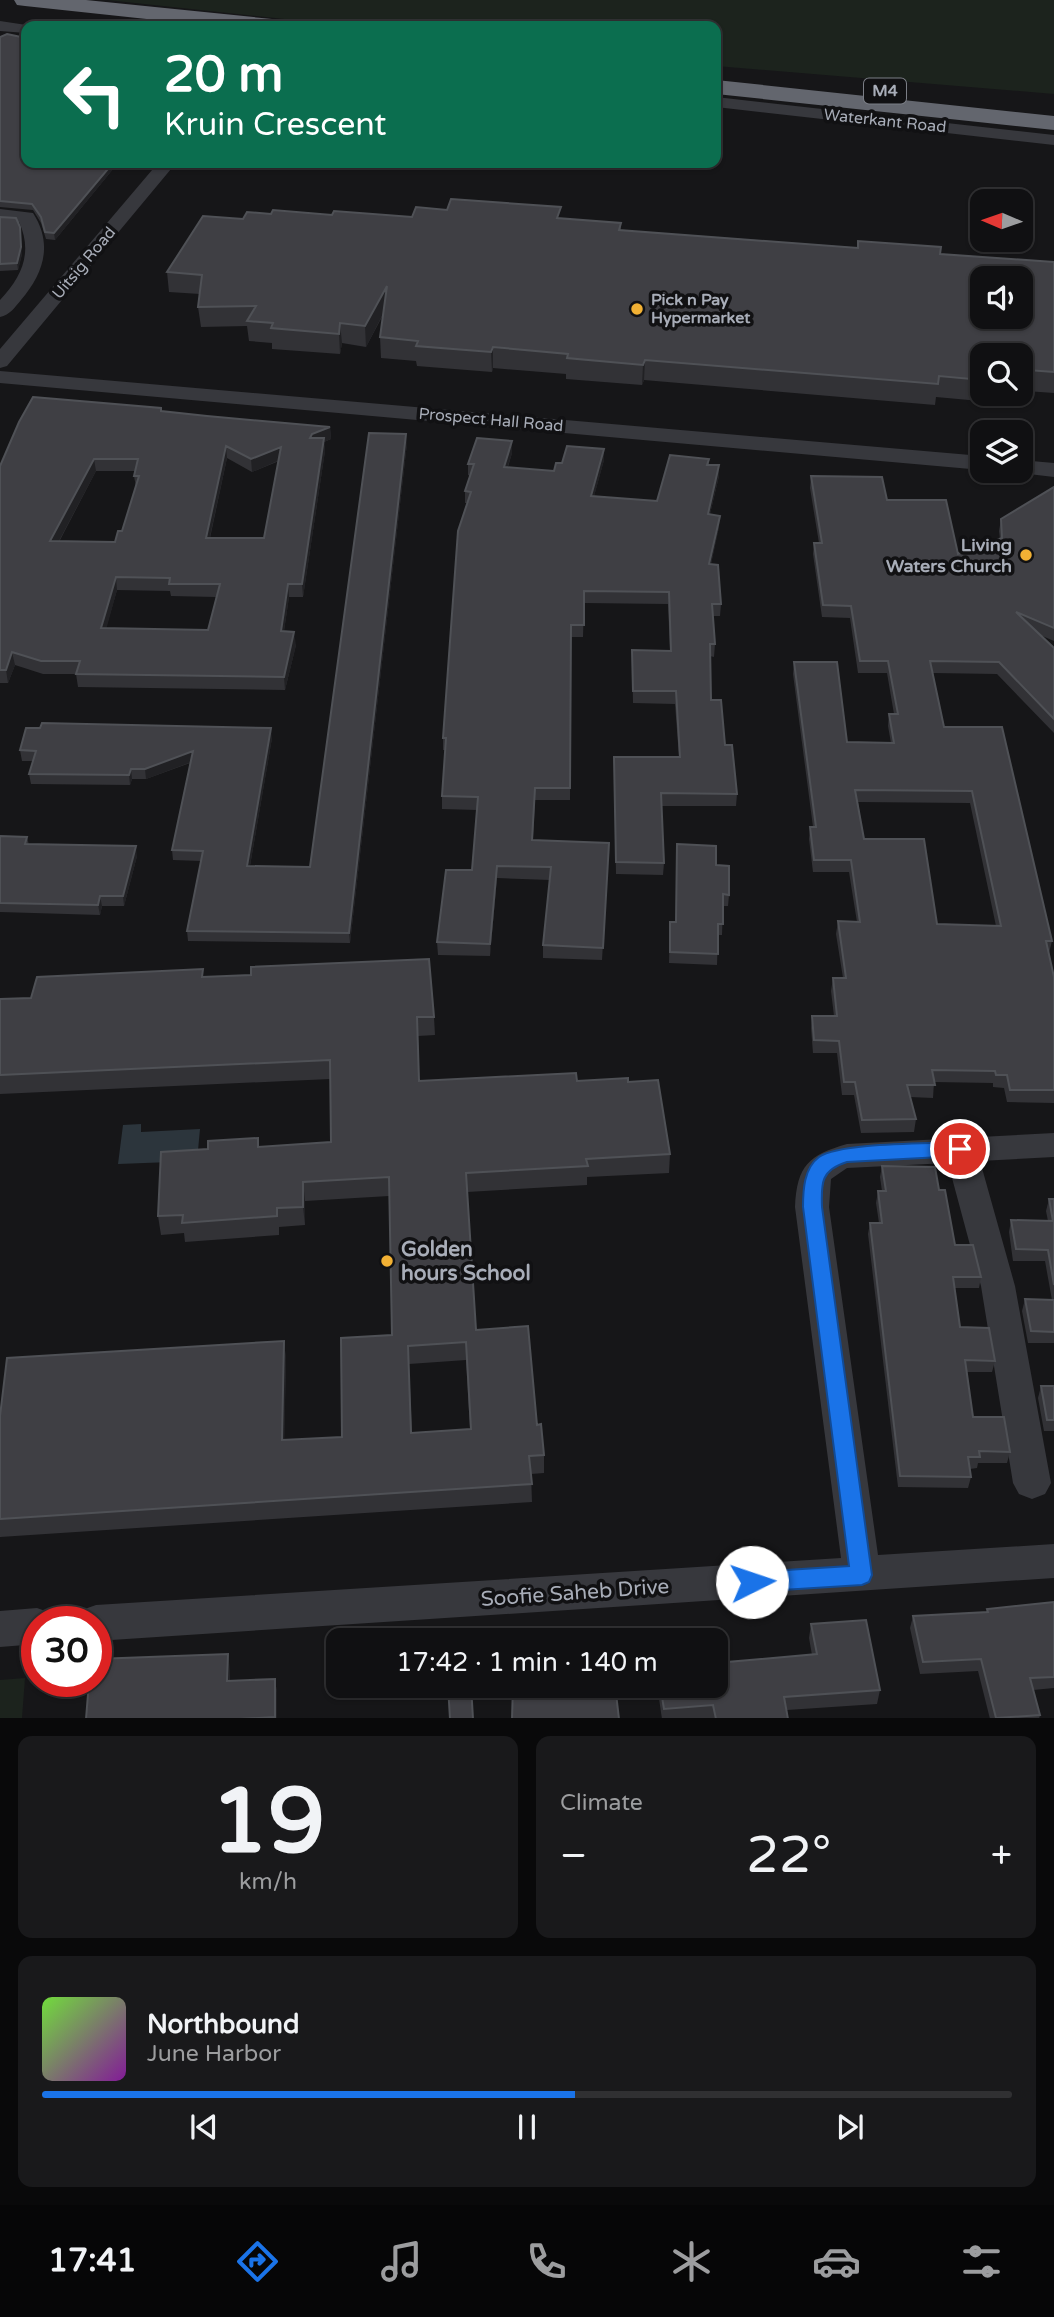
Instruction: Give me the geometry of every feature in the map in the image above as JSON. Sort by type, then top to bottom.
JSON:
[{"type":"highway","points":[[25,0],[224,21]]},
{"type":"highway","points":[[0,10],[102,21]]},
{"type":"highway","name":"M4","points":[[721,74],[1054,108]]},
{"type":"highway","points":[[786,81],[1054,100]]},
{"type":"highway","name":"M4","points":[[721,88],[1054,123]]},
{"type":"street","points":[[0,26],[21,28]]},
{"type":"street","name":"Waterkant Road","points":[[721,103],[1054,140]]},
{"type":"street","name":"Uitsig Road","points":[[0,362],[163,168]]},
{"type":"street","points":[[125,183],[149,185]]},
{"type":"street","points":[[0,215],[26,216],[38,248],[35,264],[28,276],[0,311]]},
{"type":"street","points":[[0,277],[28,276]]},
{"type":"street","name":"Prospect Hall Road","points":[[0,377],[970,462]]},
{"type":"street","points":[[1033,468],[1054,470]]},
{"type":"street","points":[[862,1575],[812,1207],[812,1189],[818,1171],[827,1161],[847,1156],[1054,1145]]},
{"type":"street","points":[[960,1149],[998,1286],[1032,1483]]},
{"type":"street","name":"Soofie Saheb Drive","points":[[112,1622],[1054,1561]]},
{"type":"street","points":[[0,1629],[21,1627]]},
{"type":"shaded area","points":[[107,0],[1054,0],[1054,94],[721,66],[721,21],[302,21]]},
{"type":"shaded area","points":[[141,1124],[141,1132],[200,1129],[197,1161],[118,1164],[123,1125]]},
{"type":"shaded area","points":[[21,1678],[21,1697],[24,1697],[22,1718],[0,1718],[0,1680]]},
{"type":"building","points":[[7,34],[21,37],[21,168],[109,168],[54,233],[45,232],[41,217],[32,204],[0,201],[0,37]]},
{"type":"building","name":"Pick n Pay Hypermarket","points":[[451,199],[561,207],[557,218],[621,223],[619,230],[858,248],[858,241],[941,247],[940,254],[1054,262],[1054,372],[1033,370],[1033,343],[970,343],[970,379],[939,376],[938,384],[645,360],[643,365],[567,358],[568,354],[493,347],[491,352],[416,346],[418,341],[380,337],[387,286],[365,326],[340,323],[339,334],[271,328],[273,323],[247,321],[256,306],[198,307],[202,275],[167,272],[203,216],[243,219],[247,212],[271,214],[273,210],[412,217],[416,207],[447,210]]},
{"type":"building","points":[[0,217],[16,218],[20,227],[21,247],[17,263],[0,264]]},
{"type":"building","points":[[33,397],[330,427],[312,434],[310,438],[324,438],[302,584],[288,584],[281,631],[294,632],[284,677],[76,674],[80,661],[41,661],[12,652],[6,670],[0,670],[0,466]],"holes":[[[226,446],[251,459],[281,447],[264,538],[206,538]],[[94,459],[138,459],[134,476],[139,476],[122,531],[118,531],[115,542],[50,541]],[[116,577],[170,578],[169,584],[220,584],[208,630],[101,628]]]},
{"type":"building","points":[[369,433],[406,434],[349,933],[187,931],[203,851],[172,850],[193,751],[145,769],[131,769],[129,775],[29,774],[36,751],[20,750],[26,728],[40,728],[42,723],[271,728],[247,866],[310,867]]},
{"type":"building","points":[[477,438],[512,441],[504,467],[554,471],[556,463],[562,463],[567,446],[604,449],[591,496],[657,501],[670,455],[709,459],[707,465],[719,465],[708,514],[720,516],[709,564],[718,565],[721,604],[712,604],[715,644],[710,644],[711,700],[721,700],[725,745],[732,745],[737,794],[661,793],[664,863],[616,862],[614,757],[680,757],[676,691],[633,691],[632,650],[671,651],[669,592],[584,591],[584,625],[571,625],[570,788],[535,788],[532,840],[609,843],[603,948],[543,945],[551,867],[497,866],[490,944],[437,942],[446,870],[472,870],[478,797],[442,796],[446,738],[443,738],[458,531],[471,492],[465,491],[474,464],[468,464]]},
{"type":"building","points":[[811,476],[882,477],[887,500],[946,500],[958,554],[1002,538],[1001,519],[1054,487],[1054,628],[1016,612],[1054,648],[1054,719],[999,662],[930,661],[944,727],[1002,727],[1052,941],[1046,941],[1054,977],[1054,1090],[1010,1090],[1007,1075],[996,1075],[995,1071],[932,1070],[935,1085],[907,1085],[916,1119],[862,1120],[855,1082],[844,1082],[839,1041],[814,1040],[812,1016],[837,1016],[833,978],[846,978],[838,921],[860,922],[851,860],[814,860],[810,827],[816,827],[794,662],[837,662],[847,742],[894,743],[889,714],[898,714],[888,661],[860,661],[851,606],[823,605],[814,543],[822,543]],"holes":[[[855,790],[972,791],[1001,926],[937,924],[924,839],[864,839]]]},
{"type":"building","points":[[0,836],[27,837],[25,844],[136,846],[123,896],[100,896],[98,905],[0,903]]},
{"type":"building","points":[[677,844],[716,846],[716,865],[729,866],[729,895],[723,894],[723,924],[718,924],[718,954],[670,952],[670,922],[676,922]]},
{"type":"building","points":[[429,959],[434,1017],[417,1017],[419,1081],[576,1073],[577,1081],[628,1078],[628,1082],[658,1080],[670,1154],[586,1159],[588,1166],[466,1173],[476,1330],[528,1326],[537,1425],[541,1424],[544,1455],[529,1456],[532,1484],[0,1519],[0,1416],[7,1358],[284,1341],[282,1440],[342,1437],[341,1338],[392,1335],[389,1177],[303,1182],[303,1207],[277,1208],[277,1216],[182,1223],[183,1215],[158,1216],[161,1152],[208,1149],[208,1141],[258,1138],[258,1147],[331,1142],[330,1060],[0,1075],[0,999],[31,998],[37,977],[203,969],[202,977],[251,975],[251,967]],"holes":[[[466,1342],[471,1429],[411,1433],[408,1346]]]},
{"type":"building","points":[[882,1166],[935,1167],[939,1190],[945,1190],[955,1245],[973,1245],[981,1277],[953,1277],[960,1327],[989,1328],[995,1361],[965,1360],[973,1417],[1004,1417],[1010,1452],[979,1451],[980,1457],[968,1457],[971,1477],[900,1476],[870,1223],[882,1223],[878,1191],[886,1191]]},
{"type":"building","points":[[1049,1199],[1054,1199],[1054,1285],[1048,1250],[1016,1249],[1011,1220],[1053,1221]]},
{"type":"building","points":[[1025,1299],[1054,1300],[1054,1332],[1031,1331]]},
{"type":"building","points":[[1041,1386],[1054,1386],[1054,1420],[1047,1420]]},
{"type":"building","points":[[1054,1602],[1054,1677],[1030,1678],[1040,1715],[996,1718],[981,1659],[923,1662],[913,1616],[988,1612],[987,1609]]},
{"type":"building","points":[[866,1620],[880,1690],[784,1697],[788,1718],[716,1718],[713,1705],[664,1709],[662,1698],[728,1698],[728,1662],[817,1654],[811,1624]]},
{"type":"building","points":[[228,1654],[227,1681],[275,1679],[275,1717],[86,1718],[88,1697],[112,1697],[112,1658]]},
{"type":"building","points":[[449,1698],[472,1698],[473,1718],[450,1718]]},
{"type":"building","points":[[513,1698],[617,1698],[619,1718],[512,1718]]},
{"type":"place","name":"Pick n Pay Hypermarket","points":[[637,309]]},
{"type":"place","name":"Living Waters Church","points":[[1026,555]]},
{"type":"place","name":"Golden hours School","points":[[387,1261]]},
{"type":"route","points":[[752,1582],[862,1575],[812,1207],[812,1189],[818,1171],[827,1161],[847,1156],[960,1149]]}]
